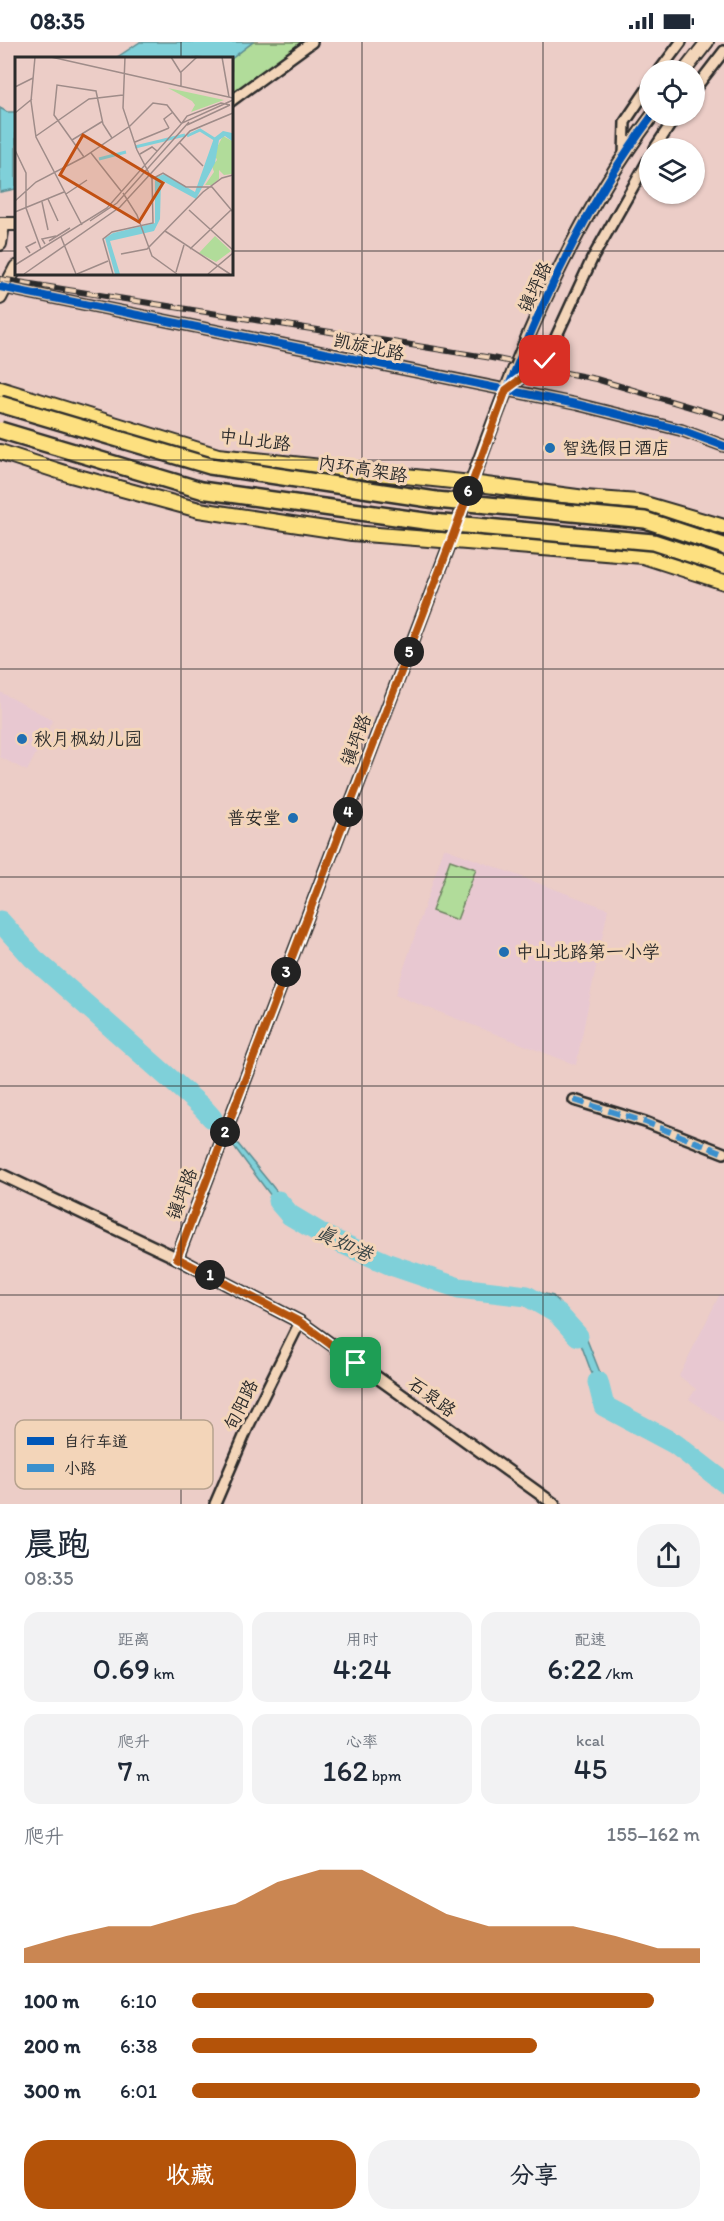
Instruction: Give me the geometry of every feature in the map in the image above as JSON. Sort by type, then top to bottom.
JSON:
[{"type":"highway","name":"内环高架路","points":[[0,404],[210,466],[436,500],[645,520],[724,546]]},
{"type":"highway","points":[[0,430],[201,490],[432,522],[653,542],[724,565]]},
{"type":"main road","points":[[693,60],[707,42]]},
{"type":"main road","name":"镇坪路","points":[[451,541],[506,390],[548,292],[570,249],[644,126]]},
{"type":"main road","points":[[0,244],[1,224]]},
{"type":"main road","points":[[2,291],[15,269]]},
{"type":"main road","name":"中山北路","points":[[0,389],[218,456],[638,502],[724,527]]},
{"type":"main road","points":[[0,452],[71,475],[199,510],[352,533],[643,556],[724,582]]},
{"type":"street","points":[[232,100],[312,42]]},
{"type":"street","points":[[668,60],[681,42]]},
{"type":"street","points":[[705,76],[724,51]]},
{"type":"street","points":[[624,156],[624,122],[639,101]]},
{"type":"street","points":[[506,390],[545,361],[592,259],[639,176]]},
{"type":"street","name":"凯旋北路","points":[[2,291],[576,404],[669,428],[724,446]]},
{"type":"street","name":"镇坪路","points":[[177,1258],[451,541]]},
{"type":"street","points":[[574,1100],[645,1122],[724,1153]]},
{"type":"street","name":"石泉路","points":[[0,1174],[177,1258],[300,1322],[554,1504]]},
{"type":"street","name":"旬阳路","points":[[215,1504],[248,1427],[300,1322]]},
{"type":"shaded area","name":"秋月枫幼儿园","points":[[0,692],[53,720],[27,771],[0,757]]},
{"type":"shaded area","name":"中山北路第一小学","points":[[444,848],[608,909],[576,1065],[395,995]]},
{"type":"shaded area","points":[[720,1294],[724,1296],[724,1423],[689,1399],[696,1389],[679,1376]]},
{"type":"green space","points":[[253,42],[303,42],[232,93],[232,58]]},
{"type":"green space","points":[[450,860],[476,869],[457,920],[432,911]]},
{"type":"water","points":[[140,42],[253,42],[232,58],[118,57]]},
{"type":"water","points":[[0,108],[7,112],[15,112],[15,189],[0,192]]},
{"type":"water","points":[[0,914],[39,955],[199,1096],[299,1219],[327,1237],[391,1265],[412,1266],[473,1282],[513,1286],[553,1296],[585,1335],[611,1400],[683,1439],[724,1472],[724,1490],[675,1444],[604,1406],[579,1339],[549,1303],[389,1270],[324,1240],[286,1216],[236,1149],[196,1101],[33,958],[0,925]]},
{"type":"waterway","name":"真如港","points":[[0,921],[33,958],[212,1118]]},
{"type":"waterway","name":"真如港","points":[[278,1201],[290,1215],[327,1237],[391,1265],[459,1288],[527,1296],[558,1314],[578,1336]]},
{"type":"waterway","name":"真如港","points":[[598,1382],[604,1406],[675,1444],[724,1482]]},
{"type":"railway","points":[[0,279],[492,358],[596,379],[724,417]]},
{"type":"marked path","points":[[574,1100],[645,1122],[724,1153]]},
{"type":"cycle path","points":[[177,1258],[525,347],[551,287],[581,228],[614,171],[645,126]]},
{"type":"cycle path","points":[[0,287],[576,404],[681,430],[724,446]]},
{"type":"place","name":"智选假日酒店","points":[[550,448]]},
{"type":"place","name":"秋月枫幼儿园","points":[[22,739]]},
{"type":"place","name":"普安堂","points":[[293,818]]},
{"type":"place","name":"中山北路第一小学","points":[[504,952]]},
{"type":"route","points":[[356,1363],[300,1322],[177,1258],[451,541],[506,390],[545,361]]}]
